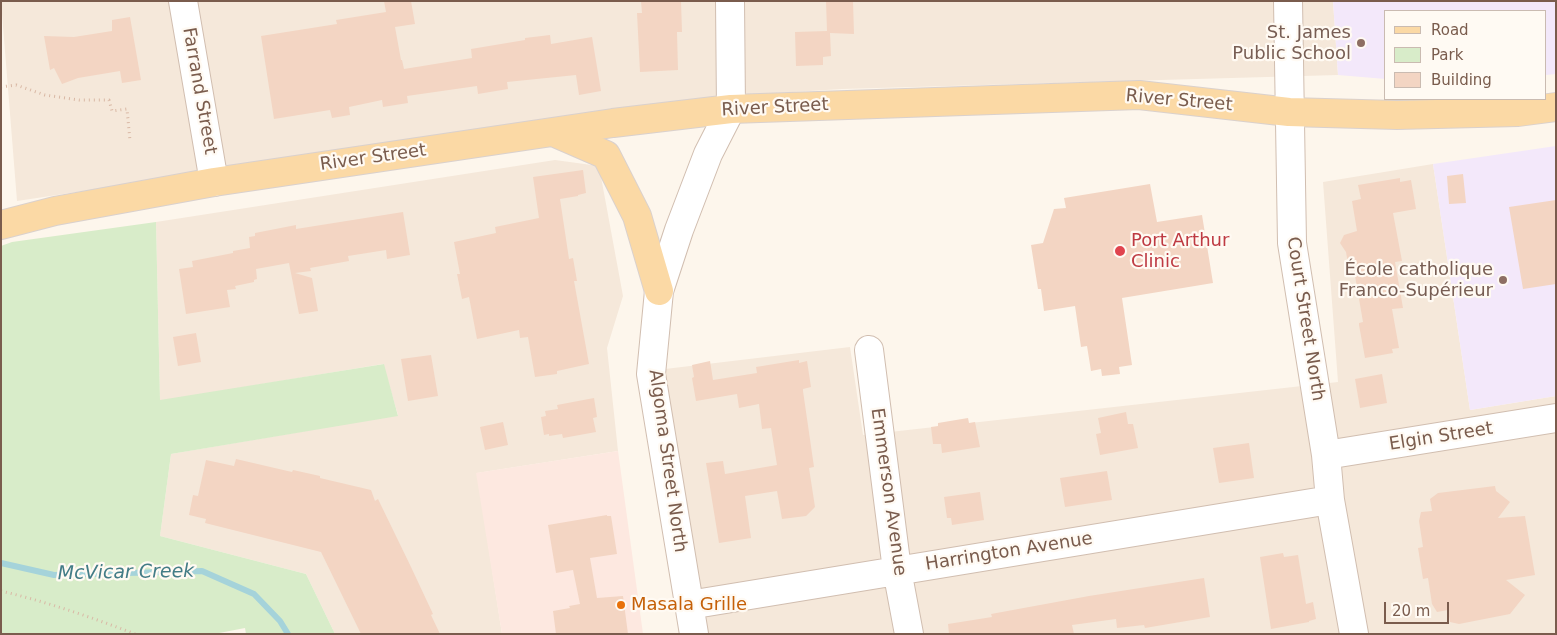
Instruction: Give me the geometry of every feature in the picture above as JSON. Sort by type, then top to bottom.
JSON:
[{"type":"main road","name":"River Street","points":[[1,226],[55,211],[214,182],[553,132],[730,109],[1138,95],[1289,112],[1397,115],[1518,112],[1556,107]]},
{"type":"main road","points":[[553,132],[606,155],[637,216],[659,290]]},
{"type":"street","name":"Farrand Street","points":[[183,1],[214,182]]},
{"type":"street","name":"Algoma Street North","points":[[694,634],[651,374],[659,290],[679,230],[708,154],[730,109],[730,1]]},
{"type":"street","name":"Court Street North","points":[[1288,1],[1292,243],[1326,455],[1330,500],[1354,634]]},
{"type":"street","name":"Emmerson Avenue","points":[[869,350],[897,570],[909,634]]},
{"type":"street","name":"Elgin Street","points":[[1326,455],[1556,418]]},
{"type":"street","name":"Harrington Avenue","points":[[689,605],[1330,500]]},
{"type":"path","points":[[1,87],[16,85],[45,95],[80,100],[109,100],[112,111],[127,109],[130,141]]},
{"type":"path","points":[[1,591],[68,609],[135,634]]},
{"type":"shaded area","points":[[1,1],[1333,1],[1338,75],[842,89],[711,97],[17,201]]},
{"type":"shaded area","name":"St. James Public School","points":[[1333,1],[1556,1],[1556,74],[1547,75],[1547,10],[1384,10],[1384,79],[1338,75]]},
{"type":"shaded area","name":"École catholique Franco-Supérieur","points":[[1556,146],[1556,396],[1470,410],[1433,164]]},
{"type":"shaded area","points":[[555,160],[599,166],[623,296],[607,348],[618,451],[477,473],[502,634],[335,634],[306,574],[160,536],[171,454],[398,415],[383,364],[160,401],[156,222]]},
{"type":"shaded area","points":[[1433,164],[1470,410],[1556,396],[1556,634],[705,634],[665,369],[850,347],[863,435],[1338,382],[1323,182]]},
{"type":"shaded area","points":[[618,451],[643,634],[502,634],[476,473]]},
{"type":"green space","points":[[156,222],[160,400],[384,364],[398,416],[171,454],[160,536],[306,574],[335,634],[246,634],[245,628],[214,634],[1,634],[1,246],[12,242]]},
{"type":"building","points":[[384,1],[411,1],[415,24],[395,27],[404,69],[472,58],[471,49],[525,40],[525,38],[550,35],[551,44],[592,37],[601,91],[579,95],[576,75],[507,82],[508,89],[478,94],[477,86],[407,96],[408,103],[383,107],[382,100],[349,107],[350,115],[332,118],[330,110],[274,119],[261,36],[337,24],[336,20],[386,12]]},
{"type":"building","points":[[641,1],[681,1],[682,32],[677,32],[678,70],[640,72],[637,13],[642,13]]},
{"type":"building","points":[[826,1],[853,1],[854,34],[830,33],[831,56],[823,57],[823,65],[796,66],[795,32],[827,31]]},
{"type":"building","points":[[130,17],[141,80],[122,83],[120,71],[78,78],[62,84],[54,68],[50,70],[44,36],[74,37],[112,31],[112,20]]},
{"type":"building","points":[[583,170],[586,193],[560,199],[569,259],[573,258],[577,281],[574,281],[589,364],[557,371],[557,374],[535,377],[528,337],[520,338],[519,330],[477,339],[469,297],[462,299],[454,242],[496,233],[495,227],[539,218],[533,177]]},
{"type":"building","points":[[1463,174],[1466,203],[1449,204],[1447,176]]},
{"type":"building","points":[[1400,178],[1400,182],[1411,180],[1416,209],[1393,213],[1402,261],[1395,262],[1403,308],[1392,309],[1399,348],[1392,349],[1393,353],[1365,358],[1359,325],[1359,323],[1363,322],[1354,270],[1349,270],[1346,252],[1340,243],[1344,235],[1357,231],[1352,201],[1361,199],[1358,185]]},
{"type":"building","name":"Port Arthur Clinic","points":[[1150,184],[1157,222],[1202,215],[1213,283],[1122,298],[1132,365],[1119,367],[1120,374],[1102,376],[1101,369],[1091,371],[1087,346],[1081,347],[1075,306],[1044,311],[1041,289],[1038,289],[1031,245],[1043,243],[1054,209],[1066,208],[1064,198]]},
{"type":"building","points":[[1556,200],[1556,284],[1523,289],[1509,207]]},
{"type":"building","points":[[403,212],[410,255],[387,259],[386,250],[348,256],[349,261],[310,268],[311,271],[295,273],[312,278],[318,311],[299,314],[289,263],[256,269],[257,279],[254,282],[235,286],[236,289],[227,290],[230,307],[186,314],[179,269],[193,267],[192,261],[250,248],[249,237],[255,236],[255,233],[296,225],[296,229]]},
{"type":"building","points":[[196,333],[201,362],[178,366],[173,337]]},
{"type":"building","points":[[431,355],[438,396],[408,401],[401,359]]},
{"type":"building","points":[[799,360],[799,363],[807,361],[811,387],[803,389],[803,391],[814,467],[809,468],[815,507],[806,516],[782,519],[777,491],[745,496],[751,538],[719,543],[706,463],[723,461],[725,474],[777,465],[771,428],[762,429],[759,404],[739,408],[737,394],[696,401],[692,365],[710,361],[713,380],[757,373],[756,367]]},
{"type":"building","points":[[1382,374],[1387,403],[1360,408],[1355,379]]},
{"type":"building","points":[[594,398],[597,417],[593,418],[596,432],[563,438],[562,434],[544,435],[541,417],[546,416],[545,411],[558,409],[557,405]]},
{"type":"building","points":[[1126,412],[1128,424],[1133,424],[1138,448],[1100,455],[1096,434],[1101,433],[1098,418]]},
{"type":"building","points":[[968,418],[969,423],[975,422],[980,447],[942,453],[941,444],[933,444],[931,427],[938,426],[938,423]]},
{"type":"building","points":[[503,422],[508,445],[485,450],[480,427]]},
{"type":"building","points":[[1249,443],[1254,478],[1219,483],[1213,448]]},
{"type":"building","points":[[236,459],[292,472],[293,470],[320,476],[320,478],[371,490],[375,501],[378,499],[411,567],[433,614],[431,615],[440,634],[361,634],[321,552],[205,523],[206,519],[189,515],[193,495],[198,496],[206,460],[234,466]]},
{"type":"building","points":[[1107,471],[1112,500],[1065,507],[1060,478]]},
{"type":"building","points":[[1495,486],[1496,491],[1510,502],[1498,518],[1525,516],[1535,575],[1506,580],[1525,595],[1510,614],[1459,624],[1450,622],[1448,610],[1437,612],[1432,604],[1428,578],[1423,579],[1418,548],[1423,547],[1419,521],[1421,512],[1432,511],[1430,499],[1438,493]]},
{"type":"building","points":[[980,492],[984,520],[952,525],[951,518],[947,518],[944,497]]},
{"type":"building","points":[[607,515],[611,516],[617,554],[590,558],[597,598],[623,596],[628,634],[556,634],[553,611],[580,604],[573,570],[556,573],[548,525]]},
{"type":"building","points":[[1283,553],[1284,557],[1298,555],[1306,604],[1313,602],[1316,619],[1271,629],[1260,557]]},
{"type":"building","points":[[1204,578],[1210,617],[1145,628],[1144,625],[1117,628],[1116,619],[1072,625],[1074,634],[949,634],[948,624],[992,617],[991,614]]},
{"type":"waterway","name":"McVicar Creek","points":[[1,563],[54,575],[202,571],[254,594],[280,621],[288,634]]},
{"type":"place","name":"St. James Public School","points":[[1361,43]]},
{"type":"place","name":"Port Arthur Clinic","points":[[1120,251]]},
{"type":"place","name":"École catholique Franco-Supérieur","points":[[1503,280]]},
{"type":"place","name":"Masala Grille","points":[[621,605]]}]
